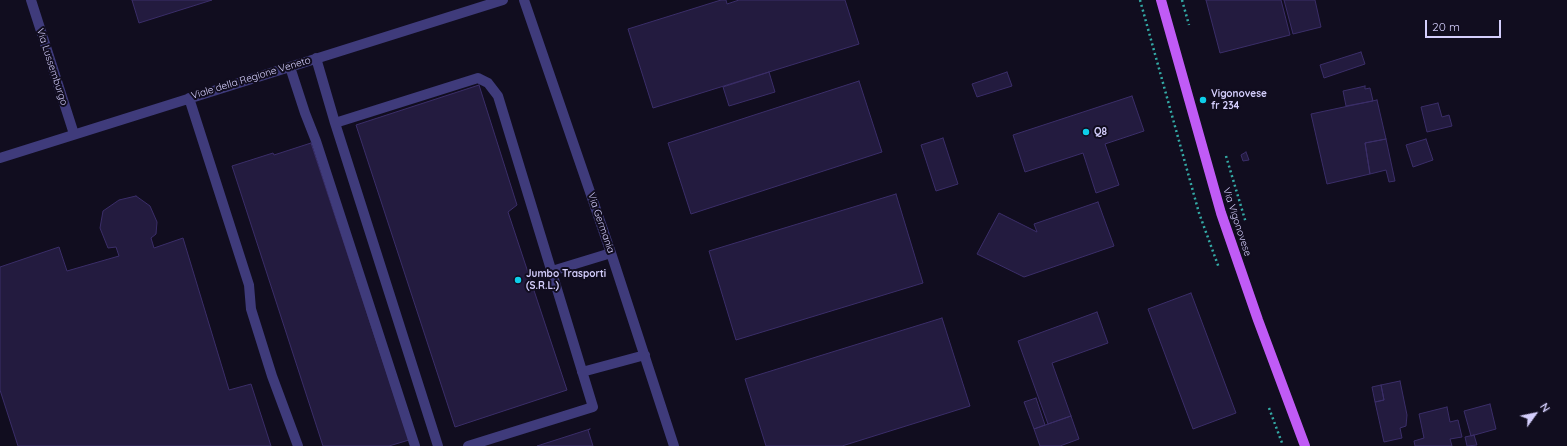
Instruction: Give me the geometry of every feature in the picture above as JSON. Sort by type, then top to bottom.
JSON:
[{"type":"main road","name":"Via Vigonovese","points":[[1161,0],[1209,175],[1221,213],[1258,320],[1305,446]]},
{"type":"street","name":"Via Lussemburgo","points":[[31,0],[74,134]]},
{"type":"street","name":"Viale della Regione Veneto","points":[[0,158],[503,0]]},
{"type":"street","name":"Via Germania","points":[[524,0],[611,253],[674,446]]},
{"type":"street","points":[[316,58],[335,123],[438,446]]},
{"type":"street","points":[[290,67],[316,141],[415,446]]},
{"type":"street","points":[[335,123],[478,78],[488,83],[498,96],[593,407],[468,446]]},
{"type":"street","points":[[189,98],[249,285],[251,309],[272,376],[298,446]]},
{"type":"street","points":[[552,270],[611,253]]},
{"type":"street","points":[[582,372],[645,355]]},
{"type":"path","points":[[1182,0],[1190,29]]},
{"type":"path","points":[[1226,155],[1248,229]]},
{"type":"building","points":[[132,0],[212,0],[139,23]]},
{"type":"building","points":[[721,0],[726,0],[727,4],[739,0],[845,0],[859,44],[653,108],[628,29]]},
{"type":"building","points":[[1206,0],[1281,0],[1290,35],[1220,53]]},
{"type":"building","points":[[1284,0],[1315,0],[1321,27],[1293,34]]},
{"type":"building","points":[[1361,52],[1365,64],[1324,78],[1320,65]]},
{"type":"building","points":[[769,72],[775,92],[729,106],[723,87]]},
{"type":"building","points":[[1007,72],[1012,86],[977,97],[972,84]]},
{"type":"building","points":[[859,81],[882,152],[691,214],[668,143]]},
{"type":"building","points":[[479,85],[517,205],[508,212],[567,390],[455,427],[356,125]]},
{"type":"building","points":[[1365,86],[1365,89],[1370,88],[1373,101],[1346,106],[1343,91]]},
{"type":"building","points":[[1132,96],[1144,131],[1105,144],[1119,185],[1096,193],[1083,153],[1025,172],[1013,135]]},
{"type":"building","points":[[1377,100],[1386,139],[1365,143],[1370,174],[1327,184],[1311,114]]},
{"type":"building","points":[[1438,103],[1442,117],[1449,115],[1452,126],[1427,132],[1421,107]]},
{"type":"building","points":[[943,138],[958,184],[936,191],[921,145]]},
{"type":"building","points":[[1386,139],[1395,181],[1389,182],[1386,170],[1370,174],[1365,143]]},
{"type":"building","points":[[1426,139],[1433,160],[1413,167],[1406,145]]},
{"type":"building","points":[[311,143],[409,440],[389,446],[323,446],[232,166]]},
{"type":"building","points":[[1246,152],[1249,160],[1243,161],[1241,155]]},
{"type":"building","points":[[896,194],[923,283],[736,340],[709,251]]},
{"type":"building","points":[[136,196],[150,206],[157,222],[156,234],[151,238],[154,248],[183,238],[229,390],[251,384],[271,446],[18,446],[0,390],[0,267],[59,247],[67,271],[119,256],[116,247],[108,248],[100,228],[103,211],[119,200]]},
{"type":"building","points":[[1098,202],[1114,246],[1024,277],[977,254],[999,213],[1037,232],[1034,224]]},
{"type":"building","points":[[1191,293],[1236,413],[1193,429],[1148,309]]},
{"type":"building","points":[[1097,312],[1108,343],[1052,363],[1071,416],[1048,424],[1018,341]]},
{"type":"building","points":[[942,318],[970,406],[842,446],[766,446],[745,379]]},
{"type":"building","points":[[1400,381],[1407,415],[1406,426],[1400,428],[1402,438],[1384,442],[1375,402],[1384,400],[1381,385]]},
{"type":"building","points":[[1381,385],[1384,400],[1375,402],[1372,387]]},
{"type":"building","points":[[1036,398],[1045,425],[1034,429],[1024,402]]},
{"type":"building","points":[[1490,404],[1496,429],[1471,436],[1464,411]]},
{"type":"building","points":[[1447,407],[1450,422],[1458,420],[1462,437],[1450,439],[1452,446],[1415,446],[1414,441],[1424,438],[1419,414]]},
{"type":"building","points":[[1071,416],[1079,439],[1060,446],[1040,446],[1034,429]]},
{"type":"building","points":[[590,429],[588,430],[593,446],[537,446]]},
{"type":"building","points":[[1474,435],[1477,445],[1467,446],[1465,437]]},
{"type":"place","name":"Vigonovese fr 234","points":[[1203,100]]},
{"type":"place","name":"Q8","points":[[1086,132]]},
{"type":"place","name":"Jumbo Trasporti (S.R.L.)","points":[[518,280]]}]
